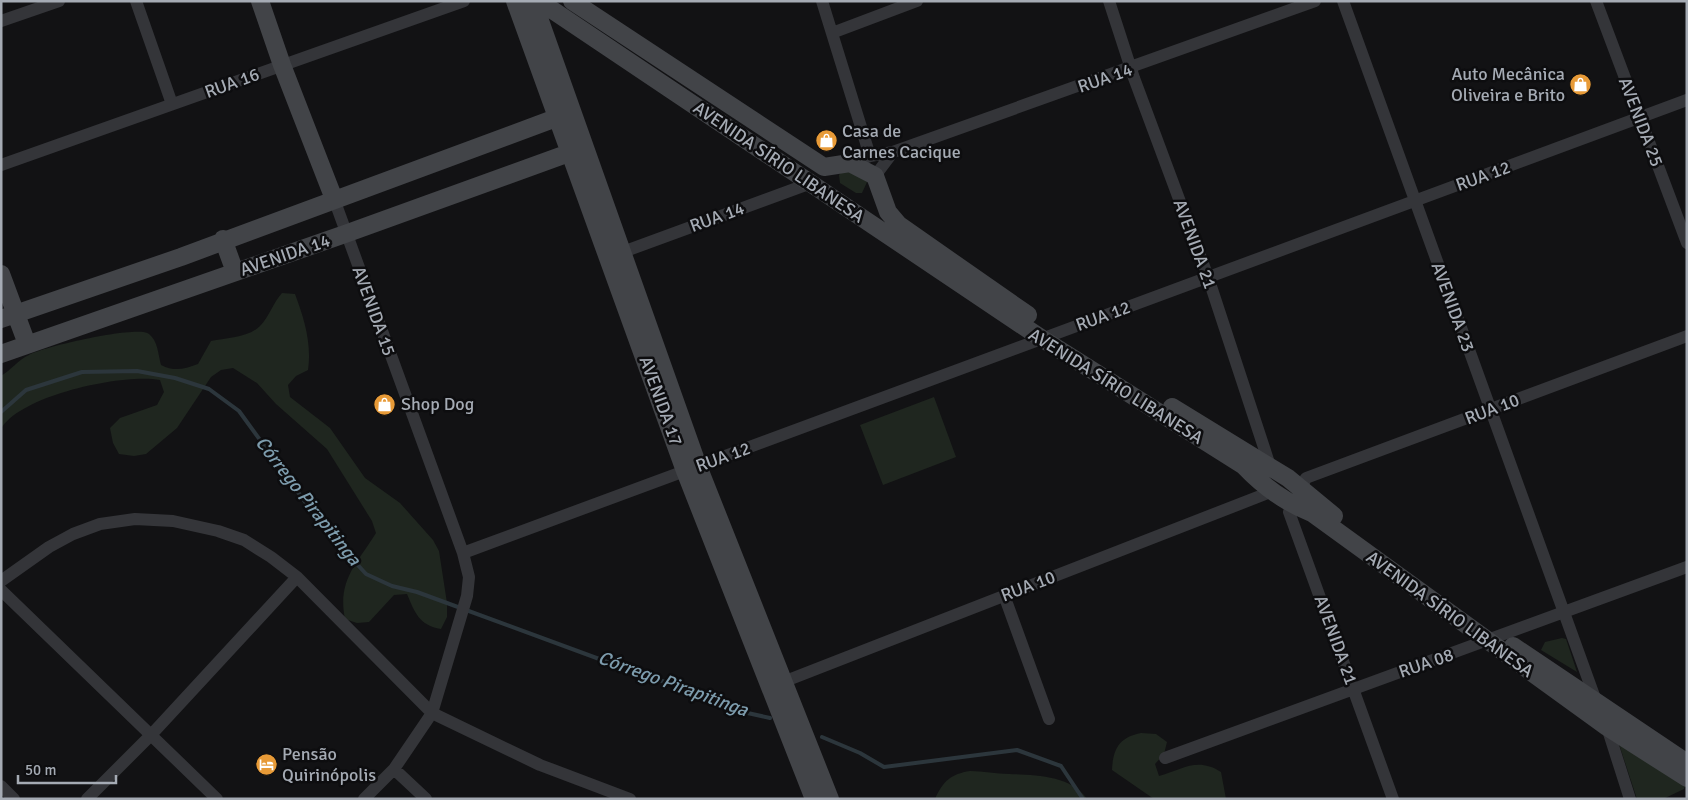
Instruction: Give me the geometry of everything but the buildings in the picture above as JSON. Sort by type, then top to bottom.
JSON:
[{"type":"street","points":[[1,21],[58,1]]},
{"type":"street","points":[[136,1],[172,104]]},
{"type":"street","name":"AVENIDA 15","points":[[260,1],[282,66],[334,199],[463,553],[469,577],[467,596],[432,713],[394,769],[364,799]]},
{"type":"street","name":"RUA 16","points":[[1,165],[464,1]]},
{"type":"street","name":"AVENIDA 17","points":[[515,1],[569,153],[692,469],[778,685],[830,799]]},
{"type":"street","name":"AVENIDA 17","points":[[533,1],[622,252],[692,469]]},
{"type":"street","name":"AVENIDA SÍRIO LIBANESA","points":[[539,1],[861,217],[1048,336],[1244,466],[1266,486],[1292,504],[1312,513],[1610,721],[1687,778]]},
{"type":"street","name":"AVENIDA SÍRIO LIBANESA","points":[[572,1],[824,167],[850,163]]},
{"type":"street","points":[[832,33],[917,1]]},
{"type":"street","name":"AVENIDA 21","points":[[1109,1],[1134,78],[1208,277],[1270,466]]},
{"type":"street","name":"RUA 14","points":[[850,163],[870,156],[893,152],[1315,1]]},
{"type":"street","name":"AVENIDA 23","points":[[1343,1],[1562,613],[1596,701]]},
{"type":"street","name":"AVENIDA 25","points":[[1596,1],[1687,243]]},
{"type":"street","points":[[827,3],[832,33],[870,156]]},
{"type":"street","name":"RUA 12","points":[[463,553],[1687,100]]},
{"type":"street","name":"AVENIDA 14","points":[[9,316],[181,256],[556,118]]},
{"type":"street","points":[[850,163],[875,176],[893,152]]},
{"type":"street","name":"AVENIDA 14","points":[[1,354],[346,234],[569,153]]},
{"type":"street","points":[[811,183],[813,174],[817,169],[824,167]]},
{"type":"street","name":"AVENIDA SÍRIO LIBANESA","points":[[875,176],[888,212],[899,225],[1048,336],[1270,466],[1302,488],[1318,504],[1493,639],[1596,701],[1610,721],[1687,763]]},
{"type":"street","name":"RUA 14","points":[[622,252],[811,183]]},
{"type":"street","points":[[861,217],[874,216],[881,208],[883,200]]},
{"type":"street","points":[[223,239],[235,272]]},
{"type":"street","points":[[1,274],[9,316],[27,344]]},
{"type":"street","name":"RUA 10","points":[[1302,488],[1306,478],[1687,336]]},
{"type":"street","points":[[1266,486],[1260,470],[1270,466]]},
{"type":"street","name":"RUA 10","points":[[778,685],[1004,595],[1266,486]]},
{"type":"street","points":[[1292,504],[1301,499],[1302,488]]},
{"type":"street","name":"AVENIDA 21","points":[[1292,504],[1289,512],[1393,799]]},
{"type":"street","points":[[1,581],[50,547],[73,534],[100,524],[135,519],[173,521],[218,531],[244,540],[271,556],[297,577],[432,713],[540,764],[630,799]]},
{"type":"street","name":"RUA 08","points":[[1165,758],[1687,567]]},
{"type":"street","points":[[87,799],[150,735],[297,577]]},
{"type":"street","points":[[1,590],[217,799]]},
{"type":"street","points":[[1004,595],[1049,719]]},
{"type":"street","name":"AVENIDA 17","points":[[778,685],[814,799]]},
{"type":"street","points":[[1610,721],[1630,799]]},
{"type":"street","points":[[394,769],[426,799]]},
{"type":"street","points":[[1,786],[14,799]]},
{"type":"shaded area","points":[[845,167],[867,182],[862,193],[856,193],[840,183],[839,175]]},
{"type":"shaded area","points":[[282,293],[295,294],[304,322],[309,351],[308,370],[296,376],[288,385],[290,397],[330,428],[365,478],[400,503],[433,540],[439,551],[447,603],[447,617],[441,629],[428,625],[419,617],[407,594],[394,595],[369,622],[357,623],[345,619],[343,605],[346,583],[350,573],[376,533],[372,521],[327,449],[276,404],[257,383],[233,368],[221,370],[211,377],[177,428],[146,454],[134,456],[119,454],[113,443],[110,428],[120,418],[157,405],[164,392],[160,380],[123,380],[74,389],[29,406],[12,417],[1,429],[1,376],[29,355],[52,347],[90,338],[128,332],[141,332],[149,334],[154,340],[161,365],[175,369],[184,368],[198,364],[211,341],[237,337],[255,330],[269,314]]},
{"type":"shaded area","points":[[934,397],[956,457],[883,485],[860,425]]},
{"type":"shaded area","points":[[1562,638],[1566,639],[1577,672],[1541,650],[1545,642]]},
{"type":"shaded area","points":[[1141,733],[1156,734],[1167,742],[1164,754],[1155,764],[1159,776],[1190,766],[1205,765],[1221,772],[1226,799],[1154,799],[1112,770],[1114,756],[1119,745],[1128,737]]},
{"type":"shaded area","points":[[1619,744],[1685,786],[1684,789],[1663,799],[1637,799]]},
{"type":"shaded area","points":[[970,771],[1051,778],[1072,785],[1087,799],[935,799],[941,787],[948,779]]},
{"type":"waterway","name":"Córrego Pirapitinga","points":[[1,412],[26,390],[82,372],[137,371],[175,378],[209,389],[239,411],[324,528],[366,574],[392,586],[417,592],[640,674],[710,696],[734,710],[770,718]]},
{"type":"waterway","name":"Córrego Pirapitinga","points":[[822,737],[860,753],[884,767],[1017,750],[1061,766],[1083,799]]},
{"type":"place","name":"Auto Mecânica Oliveira e Brito","points":[[1581,84]]},
{"type":"place","name":"Casa de Carnes Cacique","points":[[826,141]]},
{"type":"place","name":"Shop Dog","points":[[385,404]]},
{"type":"place","name":"Pensão Quirinópolis","points":[[266,764]]}]
